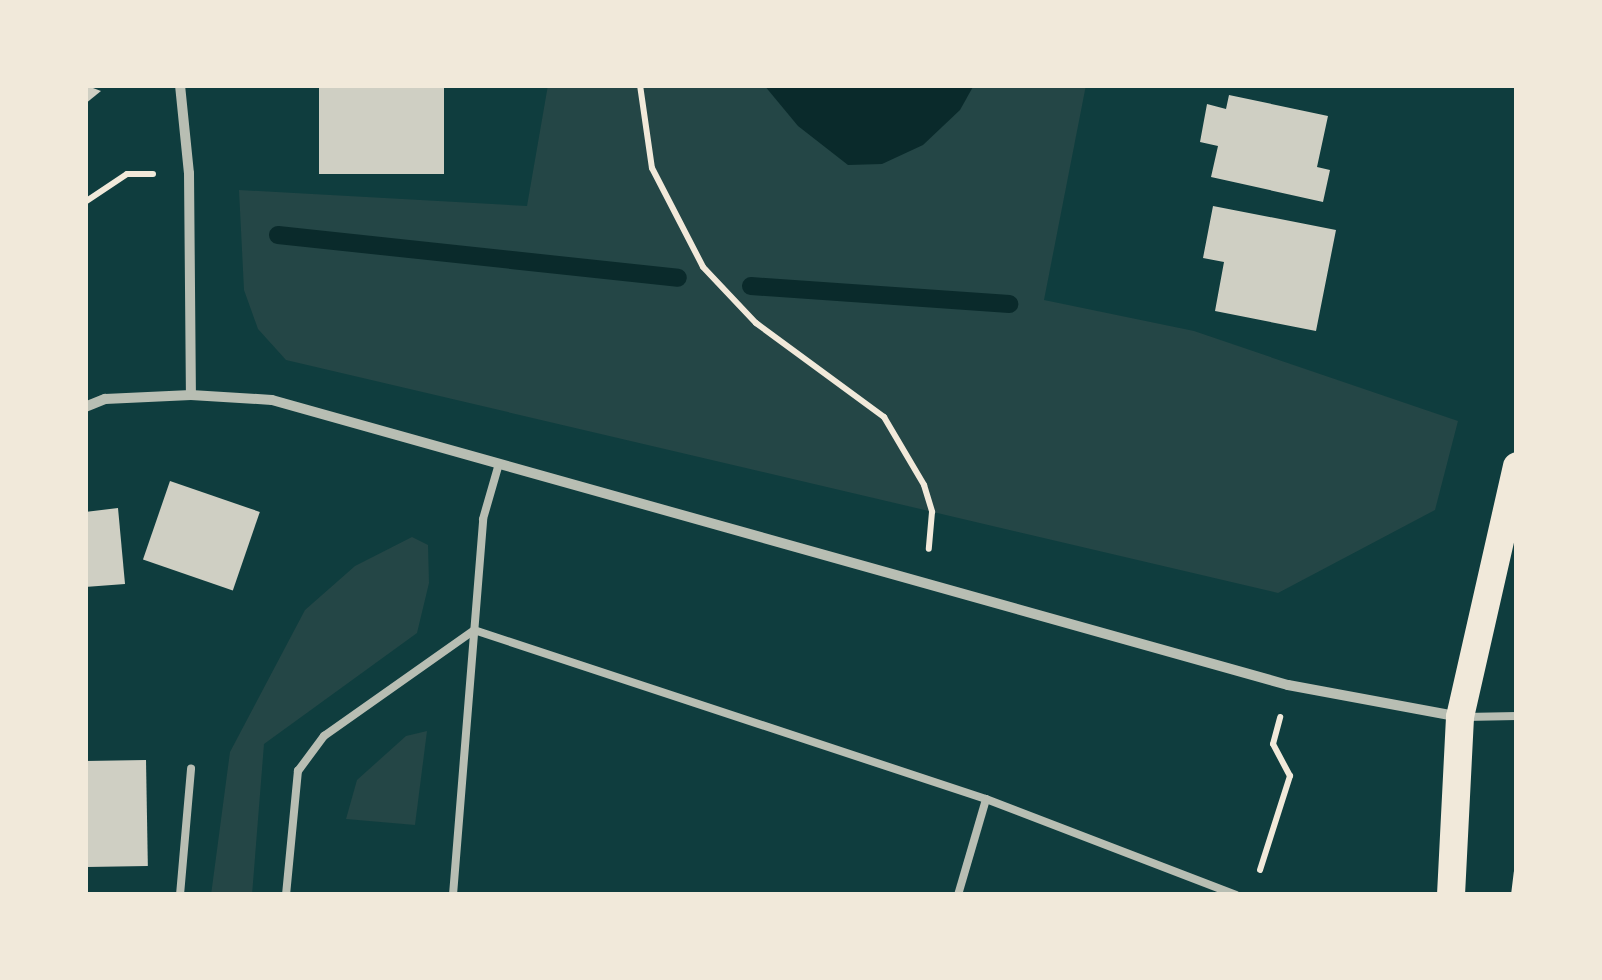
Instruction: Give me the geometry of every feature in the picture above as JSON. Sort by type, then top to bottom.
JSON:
[{"type":"highway","points":[[1451,895],[1460,717],[1517,466]]},
{"type":"street","points":[[180,85],[189,173],[191,395]]},
{"type":"street","points":[[85,406],[106,399],[191,395],[272,400],[1288,685],[1460,717]]},
{"type":"lane","points":[[453,895],[483,519],[498,466]]},
{"type":"lane","points":[[474,630],[986,799],[1236,895]]},
{"type":"lane","points":[[286,895],[298,772],[324,736],[474,630]]},
{"type":"lane","points":[[1460,717],[1517,716]]},
{"type":"lane","points":[[180,895],[191,768]]},
{"type":"lane","points":[[958,895],[986,799]]},
{"type":"path","points":[[640,85],[652,168],[703,267],[746,314],[861,397],[902,442],[932,512],[926,585]]},
{"type":"path","points":[[85,202],[127,174],[189,173]]},
{"type":"path","points":[[1258,878],[1290,776],[1274,744],[1288,685]]},
{"type":"path","points":[[1514,895],[1517,872]]},
{"type":"shaded area","points":[[548,85],[1086,85],[1044,300],[1194,331],[1458,421],[1435,510],[1278,593],[286,360],[258,329],[244,290],[239,190],[527,206]]},
{"type":"shaded area","points":[[764,85],[974,85],[960,110],[923,145],[882,164],[848,165],[798,126]]},
{"type":"shaded area","points":[[412,537],[428,545],[429,583],[417,633],[264,744],[252,895],[211,895],[230,752],[305,610],[355,566]]},
{"type":"shaded area","points":[[427,731],[415,825],[346,819],[357,780],[406,736]]},
{"type":"building","points":[[85,85],[101,91],[85,104]]},
{"type":"building","points":[[319,85],[444,85],[444,174],[319,174]]},
{"type":"building","points":[[1229,95],[1328,116],[1317,167],[1330,170],[1323,202],[1211,177],[1218,146],[1200,142],[1207,104],[1226,109]]},
{"type":"building","points":[[1213,206],[1336,230],[1316,331],[1215,311],[1224,262],[1203,258]]},
{"type":"building","points":[[170,481],[260,512],[233,590],[143,559]]},
{"type":"building","points":[[118,508],[125,584],[85,587],[85,512]]},
{"type":"building","points":[[146,760],[148,866],[87,867],[85,761]]},
{"type":"waterway","points":[[278,235],[678,278]]},
{"type":"waterway","points":[[751,286],[1009,304]]}]
